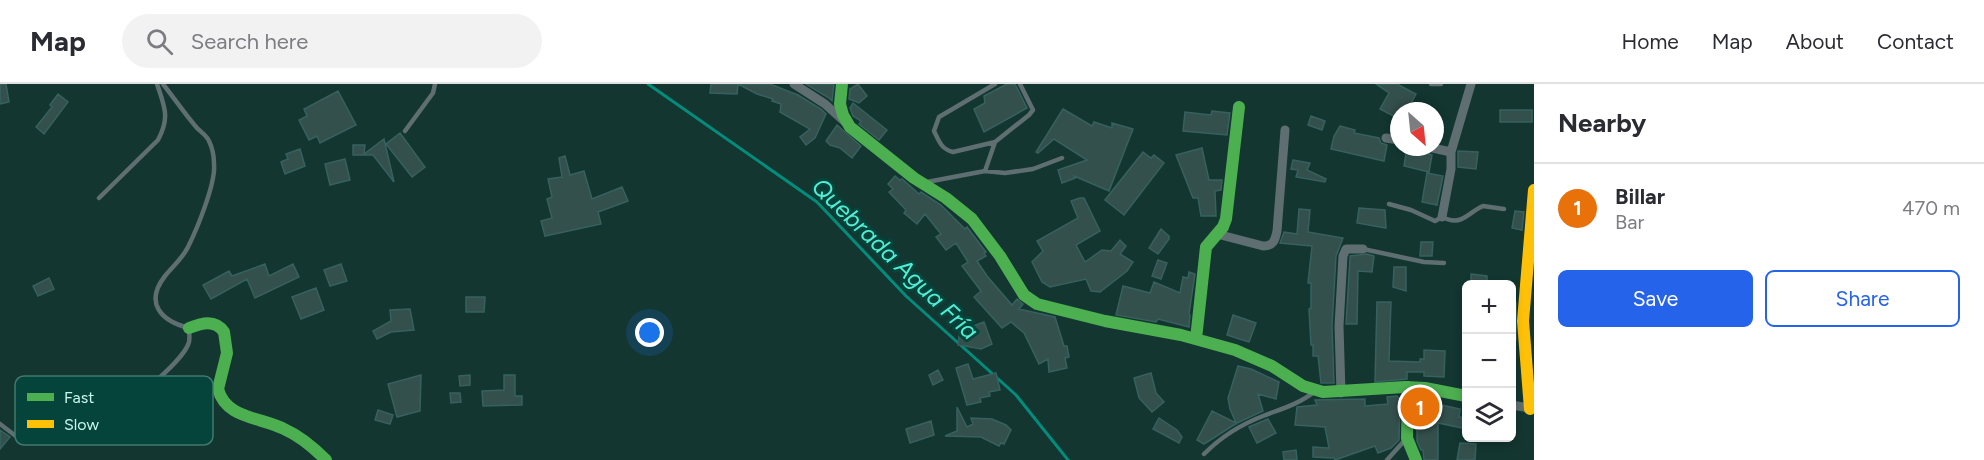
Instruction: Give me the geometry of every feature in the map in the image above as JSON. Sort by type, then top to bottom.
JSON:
[{"type":"street","points":[[794,84],[825,104],[864,140],[972,219],[1000,256],[1017,286],[1030,300],[1078,314],[1196,339],[1256,358],[1316,391],[1341,393],[1408,387],[1462,395]]},
{"type":"street","points":[[842,84],[840,104],[850,127]]},
{"type":"street","points":[[1442,217],[1451,169],[1451,152],[1471,84]]},
{"type":"street","points":[[1196,339],[1206,247],[1226,219],[1239,107]]},
{"type":"street","points":[[1217,234],[1263,246],[1269,246],[1274,242],[1277,231],[1285,130]]},
{"type":"street","points":[[1386,138],[1390,139]]},
{"type":"street","points":[[1444,150],[1451,152]]},
{"type":"street","points":[[1516,406],[1532,409],[1523,321],[1534,190]]},
{"type":"street","points":[[1341,393],[1339,327],[1343,256],[1346,249],[1363,249]]},
{"type":"street","points":[[189,327],[208,323],[217,324],[223,329],[226,335],[225,364],[217,382],[220,396],[230,407],[241,415],[285,429],[326,460]]},
{"type":"street","points":[[1408,387],[1407,438],[1416,460]]},
{"type":"lane","points":[[99,198],[158,140],[164,128],[167,113],[157,84]]},
{"type":"lane","points":[[162,376],[189,343],[189,327],[173,324],[165,317],[155,302],[156,292],[165,276],[188,248],[210,192],[215,166],[209,139],[196,127],[163,84]]},
{"type":"lane","points":[[405,131],[433,93],[435,84]]},
{"type":"lane","points":[[995,84],[939,117],[934,131],[941,146],[952,152],[995,142],[1033,110],[1020,84]]},
{"type":"lane","points":[[1431,84],[1441,84]]},
{"type":"lane","points":[[985,171],[995,142]]},
{"type":"lane","points":[[922,183],[985,171],[1005,172],[1033,169],[1062,158]]},
{"type":"lane","points":[[1389,204],[1411,210],[1435,221],[1442,217],[1450,221],[1461,220],[1483,206],[1504,209]]},
{"type":"lane","points":[[1363,249],[1424,262],[1444,263]]},
{"type":"lane","points":[[1204,454],[1214,443],[1259,417],[1303,401],[1316,391]]},
{"type":"lane","points":[[0,424],[15,435]]},
{"type":"lane","points":[[1387,460],[1407,438]]},
{"type":"building","points":[[0,84],[6,84],[9,102],[0,104]]},
{"type":"building","points":[[711,84],[738,84],[737,94],[710,93]]},
{"type":"building","points":[[738,84],[770,84],[798,95],[821,109],[826,114],[815,138],[806,145],[800,137],[810,129],[780,112],[781,104],[772,101],[773,99]]},
{"type":"building","points":[[806,84],[834,84],[832,101],[829,98]]},
{"type":"building","points":[[858,84],[867,96],[859,103],[849,99],[850,89]]},
{"type":"building","points":[[1007,84],[1015,84],[1027,108],[984,132],[974,109],[985,103],[984,96]]},
{"type":"building","points":[[1376,84],[1397,84],[1416,94],[1412,102],[1390,102],[1390,114],[1380,109],[1389,93]]},
{"type":"building","points":[[338,91],[356,125],[320,143],[317,136],[309,140],[299,120],[307,116],[304,109]]},
{"type":"building","points":[[58,94],[68,102],[44,134],[36,127],[52,107],[50,105]]},
{"type":"building","points":[[853,103],[887,130],[879,140],[859,124],[861,121],[853,116],[850,108]]},
{"type":"building","points":[[1063,109],[1092,126],[1094,122],[1112,128],[1112,123],[1133,129],[1109,191],[1074,176],[1075,178],[1062,183],[1058,170],[1087,160],[1054,139],[1038,153],[1036,152]]},
{"type":"building","points":[[1500,110],[1532,110],[1532,122],[1500,122]]},
{"type":"building","points":[[1212,111],[1230,113],[1227,135],[1183,131],[1185,112],[1211,115]]},
{"type":"building","points":[[1311,116],[1325,121],[1322,130],[1308,125]]},
{"type":"building","points":[[837,125],[861,146],[852,158],[840,148],[826,141]]},
{"type":"building","points":[[1340,126],[1355,130],[1354,133],[1379,138],[1381,143],[1387,145],[1384,161],[1331,149],[1334,136]]},
{"type":"building","points":[[400,133],[425,167],[412,177],[386,144]]},
{"type":"building","points":[[384,139],[394,182],[373,155],[353,155],[353,145],[365,145],[364,154]]},
{"type":"building","points":[[1202,148],[1209,180],[1222,180],[1221,190],[1215,191],[1216,216],[1201,216],[1198,198],[1193,198],[1176,155]]},
{"type":"building","points":[[300,149],[305,166],[285,174],[281,162],[288,159],[286,154]]},
{"type":"building","points":[[1458,151],[1478,152],[1476,169],[1458,167]]},
{"type":"building","points":[[1143,152],[1151,158],[1154,155],[1164,163],[1124,215],[1105,200]]},
{"type":"building","points":[[565,156],[570,175],[584,171],[592,199],[622,187],[628,201],[598,212],[601,224],[545,236],[541,221],[552,218],[547,199],[552,197],[548,179],[562,177],[559,158]]},
{"type":"building","points":[[1406,156],[1432,156],[1429,172],[1404,166]]},
{"type":"building","points":[[345,159],[350,180],[330,185],[325,164]]},
{"type":"building","points":[[1293,160],[1310,163],[1307,170],[1326,179],[1325,182],[1296,177],[1298,170],[1291,169]]},
{"type":"building","points":[[1427,173],[1443,176],[1437,205],[1422,202]]},
{"type":"building","points":[[895,176],[919,194],[921,192],[941,205],[965,229],[967,227],[986,252],[984,253],[986,256],[977,261],[1012,305],[1017,299],[1023,304],[1019,309],[1055,317],[1064,346],[1067,346],[1069,357],[1065,358],[1067,368],[1049,372],[1048,359],[1039,364],[1024,333],[1011,322],[1002,328],[974,297],[981,291],[962,266],[968,262],[956,243],[946,250],[936,237],[941,234],[925,214],[917,224],[904,213],[906,210],[889,192],[893,189],[888,184]]},
{"type":"building","points":[[1084,198],[1100,231],[1076,245],[1085,262],[1102,250],[1111,251],[1120,240],[1126,246],[1120,254],[1133,262],[1127,271],[1100,292],[1091,291],[1086,279],[1050,287],[1042,282],[1032,262],[1043,251],[1037,241],[1078,218],[1071,201]]},
{"type":"building","points":[[1359,208],[1385,210],[1386,228],[1357,223]]},
{"type":"building","points":[[1299,209],[1310,210],[1308,232],[1343,238],[1336,256],[1332,326],[1334,383],[1321,383],[1318,356],[1313,356],[1313,345],[1311,345],[1309,309],[1311,308],[1311,283],[1308,283],[1312,246],[1280,243],[1284,232],[1297,234]]},
{"type":"building","points":[[1515,211],[1524,212],[1522,230],[1512,228]]},
{"type":"building","points":[[1161,229],[1169,236],[1169,239],[1158,254],[1149,248]]},
{"type":"building","points":[[1421,242],[1433,242],[1432,256],[1420,256]]},
{"type":"building","points":[[1367,254],[1374,256],[1372,272],[1358,271],[1357,324],[1346,324],[1350,256]]},
{"type":"building","points":[[1158,260],[1167,263],[1161,279],[1152,276]]},
{"type":"building","points":[[265,264],[269,276],[293,264],[299,277],[255,298],[247,279],[211,299],[203,285],[229,271],[232,276]]},
{"type":"building","points":[[341,264],[347,281],[330,286],[324,270]]},
{"type":"building","points":[[1394,267],[1406,267],[1406,291],[1393,287]]},
{"type":"building","points":[[1189,272],[1195,274],[1189,327],[1158,319],[1156,322],[1116,315],[1123,286],[1150,293],[1154,282],[1180,293],[1183,277],[1188,278]]},
{"type":"building","points":[[1471,274],[1487,276],[1487,280],[1471,280]]},
{"type":"building","points":[[49,278],[54,289],[38,296],[33,286]]},
{"type":"building","points":[[316,288],[324,310],[301,319],[292,297]]},
{"type":"building","points":[[466,297],[485,297],[484,312],[466,312]]},
{"type":"building","points":[[1377,302],[1391,302],[1389,361],[1420,362],[1420,359],[1424,359],[1424,350],[1445,351],[1444,377],[1424,376],[1424,372],[1407,372],[1407,379],[1375,382]]},
{"type":"building","points":[[410,309],[414,330],[391,332],[377,339],[373,331],[391,321],[390,310]]},
{"type":"building","points":[[1233,315],[1256,323],[1249,342],[1227,335]]},
{"type":"building","points":[[984,322],[992,344],[981,349],[958,345],[959,336],[971,336],[968,328]]},
{"type":"building","points":[[968,364],[973,379],[996,373],[1000,390],[989,392],[990,396],[980,398],[981,402],[967,405],[956,368]]},
{"type":"building","points":[[1238,366],[1251,369],[1279,382],[1276,399],[1258,394],[1263,411],[1237,423],[1204,444],[1197,440],[1212,411],[1236,423],[1228,398]]},
{"type":"building","points":[[938,370],[943,380],[933,385],[929,375]]},
{"type":"building","points":[[1151,373],[1156,393],[1164,402],[1152,412],[1139,398],[1134,378]]},
{"type":"building","points":[[421,375],[420,411],[397,417],[388,384]]},
{"type":"building","points":[[470,375],[470,385],[460,386],[459,376]]},
{"type":"building","points":[[504,375],[515,375],[515,396],[522,396],[522,405],[483,406],[482,391],[504,390]]},
{"type":"building","points":[[450,393],[460,393],[461,402],[451,403]]},
{"type":"building","points":[[1397,396],[1400,399],[1399,440],[1391,448],[1378,453],[1375,446],[1335,460],[1334,458],[1313,457],[1313,447],[1329,448],[1325,427],[1295,425],[1297,407],[1317,405],[1315,400],[1365,399],[1365,406],[1388,404],[1387,397]]},
{"type":"building","points":[[1429,397],[1437,399],[1437,404],[1460,409],[1459,417],[1462,417],[1462,428],[1438,423],[1438,460],[1424,460],[1423,450],[1417,441],[1417,414],[1429,414]]},
{"type":"building","points":[[957,407],[967,427],[973,424],[971,418],[992,419],[1006,425],[1011,430],[1004,444],[1001,443],[999,446],[981,437],[945,436],[957,431]]},
{"type":"building","points":[[378,410],[393,415],[390,424],[375,420]]},
{"type":"building","points":[[1159,418],[1177,430],[1182,437],[1179,443],[1153,429]]},
{"type":"building","points":[[1268,419],[1276,433],[1257,443],[1249,427]]},
{"type":"building","points":[[931,421],[934,435],[910,443],[906,429]]},
{"type":"building","points":[[0,430],[10,437],[0,449]]},
{"type":"building","points":[[1460,443],[1476,444],[1475,460],[1457,460]]},
{"type":"building","points":[[1296,450],[1297,460],[1284,460],[1283,452]]},
{"type":"waterway","name":"Quebrada Agua Fría","points":[[648,84],[817,202],[906,296],[1016,395],[1068,460]]},
{"type":"traffic: fast","points":[[842,84],[840,104],[850,127],[914,178],[946,198],[972,219],[1000,256],[1024,295],[1037,304],[1105,321],[1181,335],[1235,350],[1272,366],[1303,386],[1323,392],[1405,387],[1425,388],[1462,395]]},
{"type":"traffic: fast","points":[[1196,339],[1206,247],[1223,227],[1226,219],[1239,107]]},
{"type":"traffic: fast","points":[[189,328],[212,324],[217,325],[224,332],[227,353],[218,389],[228,406],[245,416],[290,432],[326,460]]},
{"type":"traffic: fast","points":[[1408,387],[1407,438],[1416,460]]},
{"type":"traffic: slow","points":[[1530,409],[1523,321],[1534,190]]},
{"type":"place","name":"Billar","points":[[1420,407]]}]
